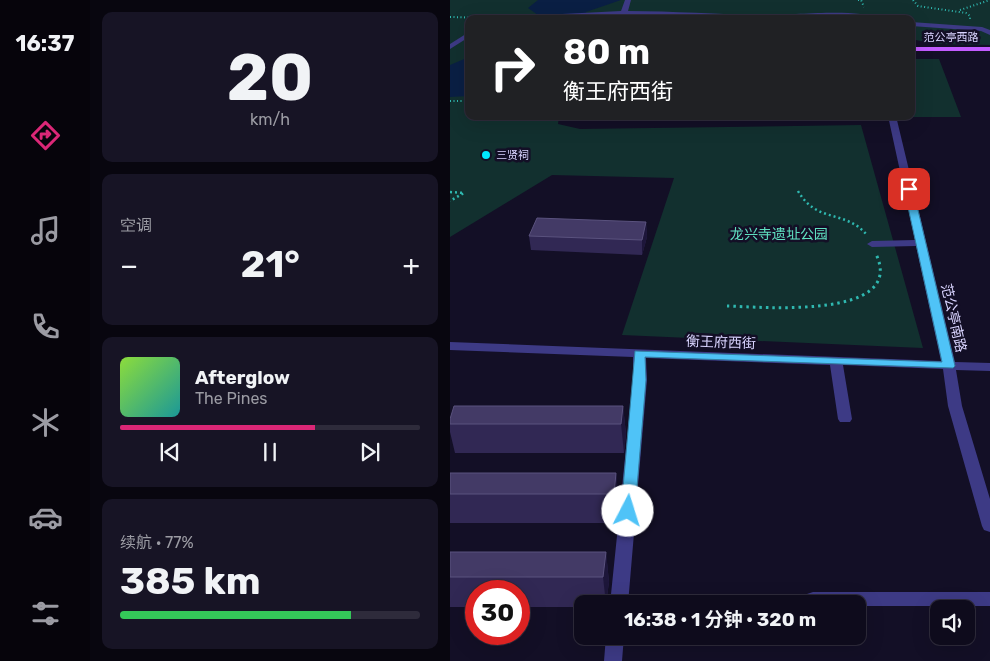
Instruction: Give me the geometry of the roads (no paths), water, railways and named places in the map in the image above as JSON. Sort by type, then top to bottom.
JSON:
[{"type":"main road","name":"范公亭西路","points":[[915,48],[990,49]]},
{"type":"main road","name":"范公亭西路","points":[[915,54],[990,54]]},
{"type":"street","points":[[624,13],[628,0]]},
{"type":"street","points":[[608,15],[624,13],[730,15]]},
{"type":"street","points":[[915,24],[982,29],[990,33]]},
{"type":"street","points":[[450,47],[465,37]]},
{"type":"street","name":"范公亭南路","points":[[893,120],[949,366],[955,406],[990,526]]},
{"type":"street","points":[[872,244],[921,243]]},
{"type":"street","name":"衡王府西街","points":[[450,346],[949,366],[990,366]]},
{"type":"street","points":[[620,595],[630,492],[631,424],[640,380],[639,353]]},
{"type":"street","points":[[836,361],[845,418]]},
{"type":"street","points":[[610,491],[630,492]]},
{"type":"street","points":[[603,569],[622,570]]},
{"type":"street","points":[[866,599],[990,599]]},
{"type":"street","points":[[613,661],[615,645]]},
{"type":"water","points":[[538,0],[621,0],[586,12],[586,15],[538,15],[528,8]]},
{"type":"water","points":[[465,59],[465,96],[450,97],[450,65]]},
{"type":"place","name":"三贤祠","points":[[486,155]]},
{"type":"park label","name":"龙兴寺遗址公园","points":[[779,234]]}]
